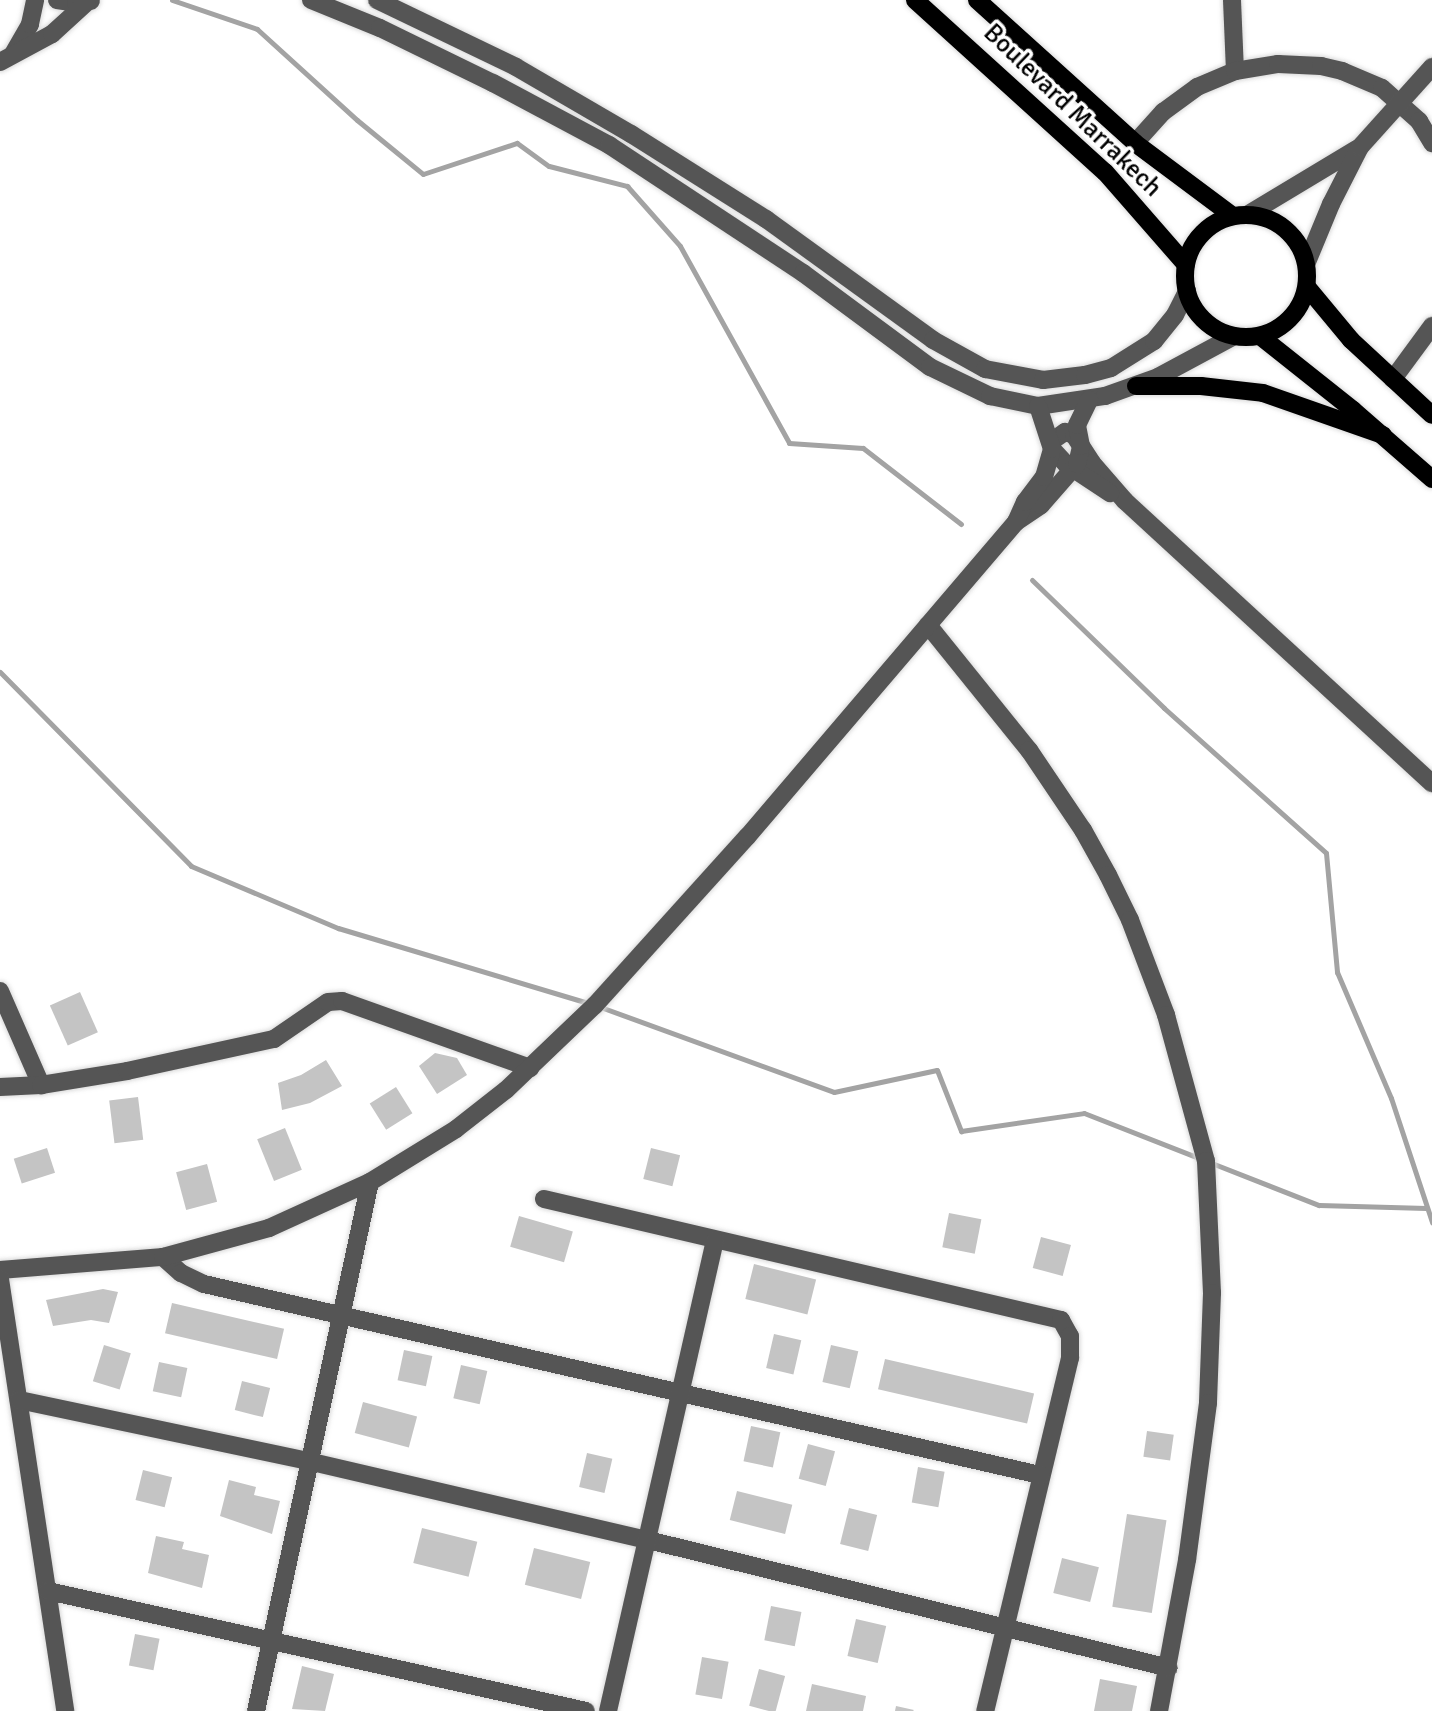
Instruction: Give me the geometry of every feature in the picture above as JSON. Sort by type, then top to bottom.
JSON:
[{"type":"main road","name":"Boulevard Marrakech","points":[[915,0],[1105,172],[1186,265]]},
{"type":"main road","name":"Boulevard Marrakech","points":[[977,0],[1135,143],[1240,216],[1279,224],[1291,234],[1307,262]]},
{"type":"main road","points":[[1240,216],[1207,229],[1197,239],[1186,265],[1187,291],[1191,304],[1209,325],[1234,336],[1260,336],[1286,323],[1296,313],[1307,287],[1307,262]]},
{"type":"main road","points":[[1307,287],[1351,340],[1432,415]]},
{"type":"main road","points":[[1260,336],[1383,435],[1432,480]]},
{"type":"main road","points":[[1136,386],[1201,386],[1263,393],[1383,435]]},
{"type":"street","points":[[6,60],[25,36],[35,0]]},
{"type":"street","points":[[57,0],[91,1]]},
{"type":"street","points":[[311,0],[380,28],[609,145],[757,241],[948,378],[990,396],[1038,406],[1089,400],[1136,386],[1234,336]]},
{"type":"street","points":[[377,0],[516,67],[631,134],[766,219],[942,346],[985,369],[1043,380],[1085,375],[1111,368],[1154,341],[1175,315],[1187,291]]},
{"type":"street","points":[[1232,0],[1235,71]]},
{"type":"street","points":[[6,60],[52,34],[91,1]]},
{"type":"street","points":[[1135,143],[1180,99],[1235,71],[1278,64],[1321,66],[1382,88],[1419,121],[1432,143]]},
{"type":"street","points":[[1307,262],[1331,204],[1360,147],[1432,67]]},
{"type":"street","points":[[1240,216],[1360,147]]},
{"type":"street","points":[[1393,379],[1432,326]]},
{"type":"street","points":[[0,1270],[163,1257],[270,1228],[370,1182],[456,1129],[530,1068],[595,1005],[738,847],[1016,522],[1041,505],[1074,469],[1081,446],[1077,425],[1089,400]]},
{"type":"street","points":[[1038,406],[1052,445],[1074,469],[1125,501]]},
{"type":"street","points":[[1016,522],[1025,502],[1044,477],[1055,436],[1069,433],[1125,501],[1432,783]]},
{"type":"street","points":[[928,625],[1029,750],[1083,830],[1108,875],[1135,932],[1166,1015],[1206,1161],[1212,1293],[1211,1362],[1187,1560],[1159,1711]]},
{"type":"street","points":[[0,991],[41,1085]]},
{"type":"street","points":[[0,1087],[41,1085],[173,1062],[274,1039],[328,1002],[342,1001],[530,1068]]},
{"type":"street","points":[[256,1711],[370,1182]]},
{"type":"street","points":[[544,1199],[1061,1320],[1070,1336],[1071,1349],[985,1711]]},
{"type":"street","points":[[608,1711],[715,1241]]},
{"type":"street","points":[[163,1257],[181,1273],[204,1284],[1040,1475]]},
{"type":"street","points":[[0,1279],[65,1711]]},
{"type":"street","points":[[19,1400],[308,1461],[648,1540],[1169,1668]]},
{"type":"street","points":[[48,1591],[586,1711]]},
{"type":"building","points":[[80,992],[98,1032],[68,1046],[50,1005]]},
{"type":"building","points":[[435,1053],[457,1058],[467,1075],[437,1094],[419,1066]]},
{"type":"building","points":[[326,1060],[342,1086],[310,1103],[282,1110],[278,1083],[301,1075]]},
{"type":"building","points":[[396,1087],[412,1113],[386,1130],[370,1103]]},
{"type":"building","points":[[138,1097],[143,1140],[114,1143],[109,1101]]},
{"type":"building","points":[[285,1128],[302,1170],[274,1181],[257,1139]]},
{"type":"building","points":[[47,1148],[55,1173],[22,1184],[14,1159]]},
{"type":"building","points":[[651,1148],[680,1155],[672,1186],[643,1179]]},
{"type":"building","points":[[207,1164],[217,1202],[186,1210],[176,1172]]},
{"type":"building","points":[[949,1213],[981,1219],[975,1254],[942,1247]]},
{"type":"building","points":[[519,1216],[573,1231],[564,1262],[510,1247]]},
{"type":"building","points":[[1041,1237],[1071,1245],[1063,1276],[1033,1268]]},
{"type":"building","points":[[754,1264],[816,1279],[807,1314],[745,1299]]},
{"type":"building","points":[[103,1289],[118,1292],[109,1323],[91,1320],[53,1326],[46,1300]]},
{"type":"building","points":[[172,1303],[284,1329],[277,1359],[165,1333]]},
{"type":"building","points":[[774,1334],[801,1340],[793,1374],[766,1368]]},
{"type":"building","points":[[104,1345],[131,1353],[120,1390],[93,1381]]},
{"type":"building","points":[[831,1345],[858,1351],[850,1388],[822,1382]]},
{"type":"building","points":[[404,1350],[432,1356],[426,1386],[398,1380]]},
{"type":"building","points":[[885,1359],[1034,1393],[1027,1424],[878,1389]]},
{"type":"building","points":[[159,1362],[187,1368],[181,1397],[153,1391]]},
{"type":"building","points":[[461,1365],[487,1371],[480,1404],[453,1398]]},
{"type":"building","points":[[242,1381],[270,1388],[263,1417],[235,1410]]},
{"type":"building","points":[[363,1402],[417,1416],[409,1447],[355,1433]]},
{"type":"building","points":[[751,1426],[780,1432],[773,1467],[744,1461]]},
{"type":"building","points":[[1147,1431],[1174,1435],[1170,1461],[1143,1457]]},
{"type":"building","points":[[808,1444],[835,1451],[826,1486],[799,1479]]},
{"type":"building","points":[[587,1453],[612,1459],[604,1493],[579,1487]]},
{"type":"building","points":[[918,1467],[945,1472],[938,1507],[912,1502]]},
{"type":"building","points":[[143,1470],[172,1477],[165,1507],[136,1500]]},
{"type":"building","points":[[229,1480],[256,1487],[254,1495],[280,1501],[272,1534],[220,1516]]},
{"type":"building","points":[[737,1491],[792,1505],[785,1534],[730,1520]]},
{"type":"building","points":[[849,1508],[877,1515],[868,1551],[840,1544]]},
{"type":"building","points":[[1127,1514],[1167,1520],[1152,1613],[1112,1607]]},
{"type":"building","points":[[422,1528],[477,1542],[469,1577],[413,1563]]},
{"type":"building","points":[[156,1536],[184,1542],[182,1549],[209,1555],[202,1588],[148,1573]]},
{"type":"building","points":[[534,1548],[590,1562],[581,1599],[525,1585]]},
{"type":"building","points":[[1062,1558],[1099,1567],[1090,1602],[1053,1593]]},
{"type":"building","points":[[771,1606],[801,1612],[795,1646],[764,1640]]},
{"type":"building","points":[[856,1619],[886,1626],[878,1663],[847,1656]]},
{"type":"building","points":[[135,1634],[160,1639],[153,1670],[129,1665]]},
{"type":"building","points":[[702,1657],[729,1662],[722,1699],[695,1694]]},
{"type":"building","points":[[302,1666],[334,1674],[325,1711],[292,1709]]},
{"type":"building","points":[[759,1669],[785,1676],[776,1711],[749,1706]]},
{"type":"building","points":[[1100,1679],[1137,1686],[1132,1711],[1094,1711]]},
{"type":"building","points":[[812,1684],[866,1696],[863,1711],[806,1711]]},
{"type":"building","points":[[896,1706],[914,1710],[895,1711]]},
{"type":"waterway","points":[[172,0],[257,29],[357,120],[423,174],[517,143],[549,166],[627,186],[680,246],[789,443],[863,448],[961,524]]},
{"type":"waterway","points":[[1032,580],[1164,708],[1326,853],[1337,972],[1391,1098],[1432,1222]]},
{"type":"waterway","points":[[0,672],[191,866],[338,928],[595,1005],[834,1092],[937,1070],[961,1131],[1084,1113],[1199,1158]]},
{"type":"waterway","points":[[1209,1162],[1319,1205],[1426,1208]]}]
